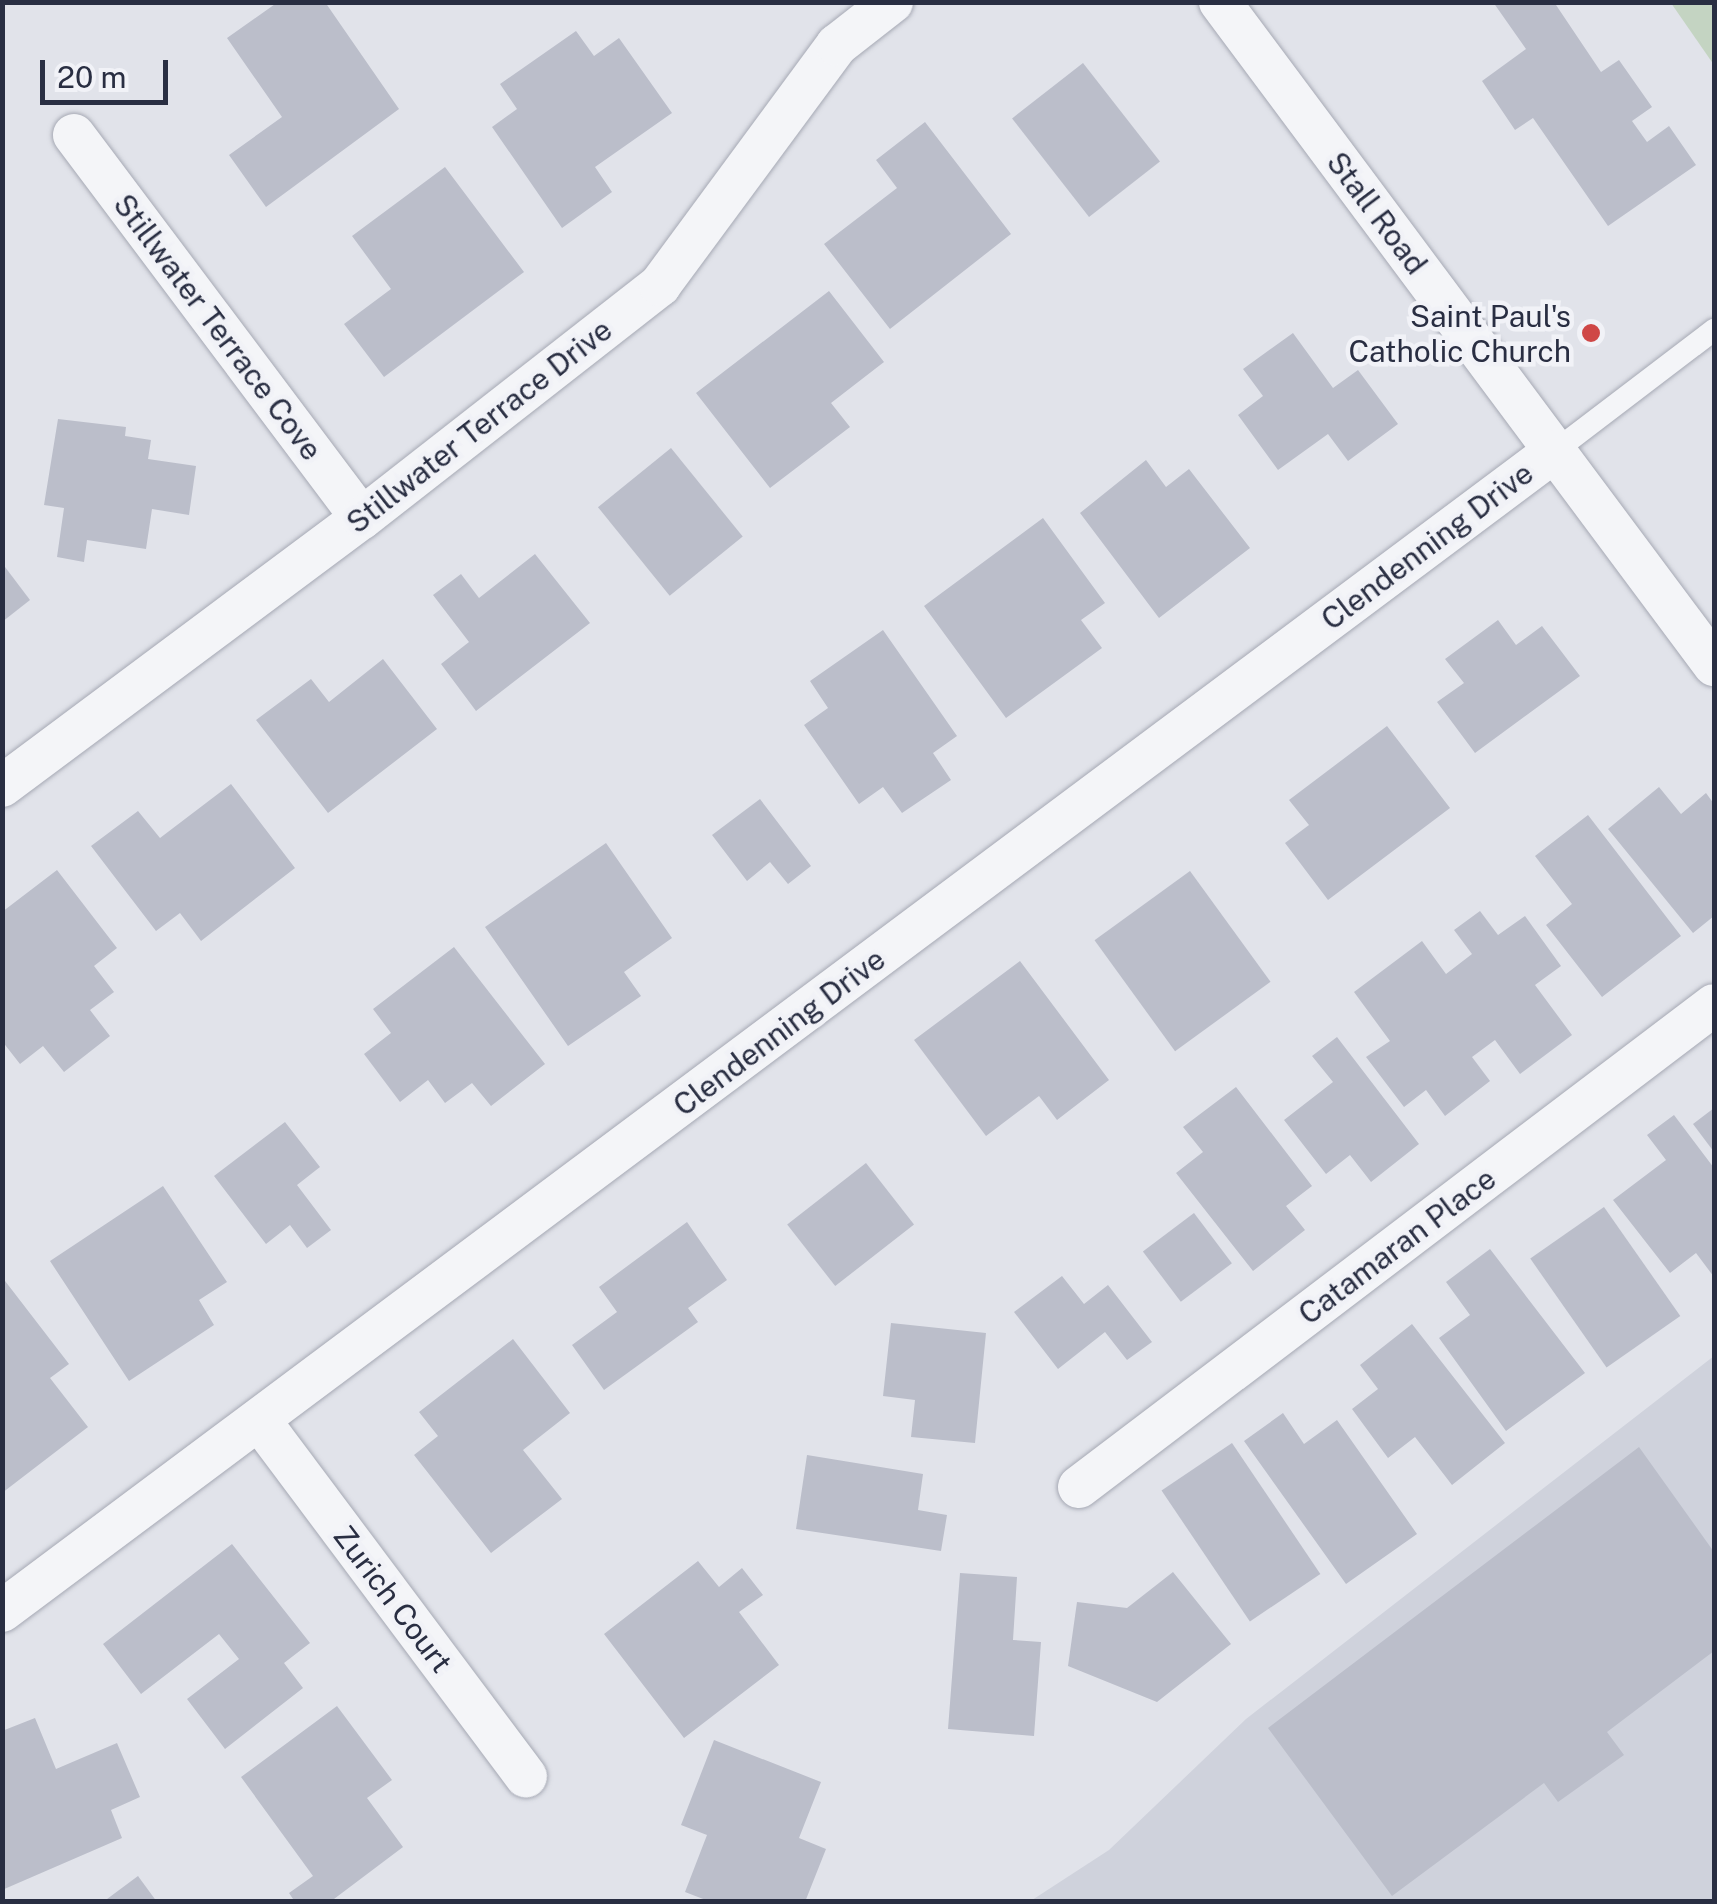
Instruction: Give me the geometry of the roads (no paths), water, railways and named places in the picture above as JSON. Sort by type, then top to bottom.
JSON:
[{"type":"street","name":"Stillwater Terrace Drive","points":[[2,786],[362,518],[660,285],[837,46],[892,2]]},
{"type":"street","name":"Stall Road","points":[[1220,2],[1714,664]]},
{"type":"street","name":"Stillwater Terrace Cove","points":[[74,135],[362,518]]},
{"type":"street","name":"Clendenning Drive","points":[[2,1611],[1555,451]]},
{"type":"street","name":"Catamaran Place","points":[[1079,1487],[1714,1005]]},
{"type":"street","name":"Zurich Court","points":[[260,1420],[526,1777]]},
{"type":"lane","points":[[1555,451],[1714,330]]},
{"type":"place","name":"Saint Paul's Catholic Church","points":[[1591,333]]}]
